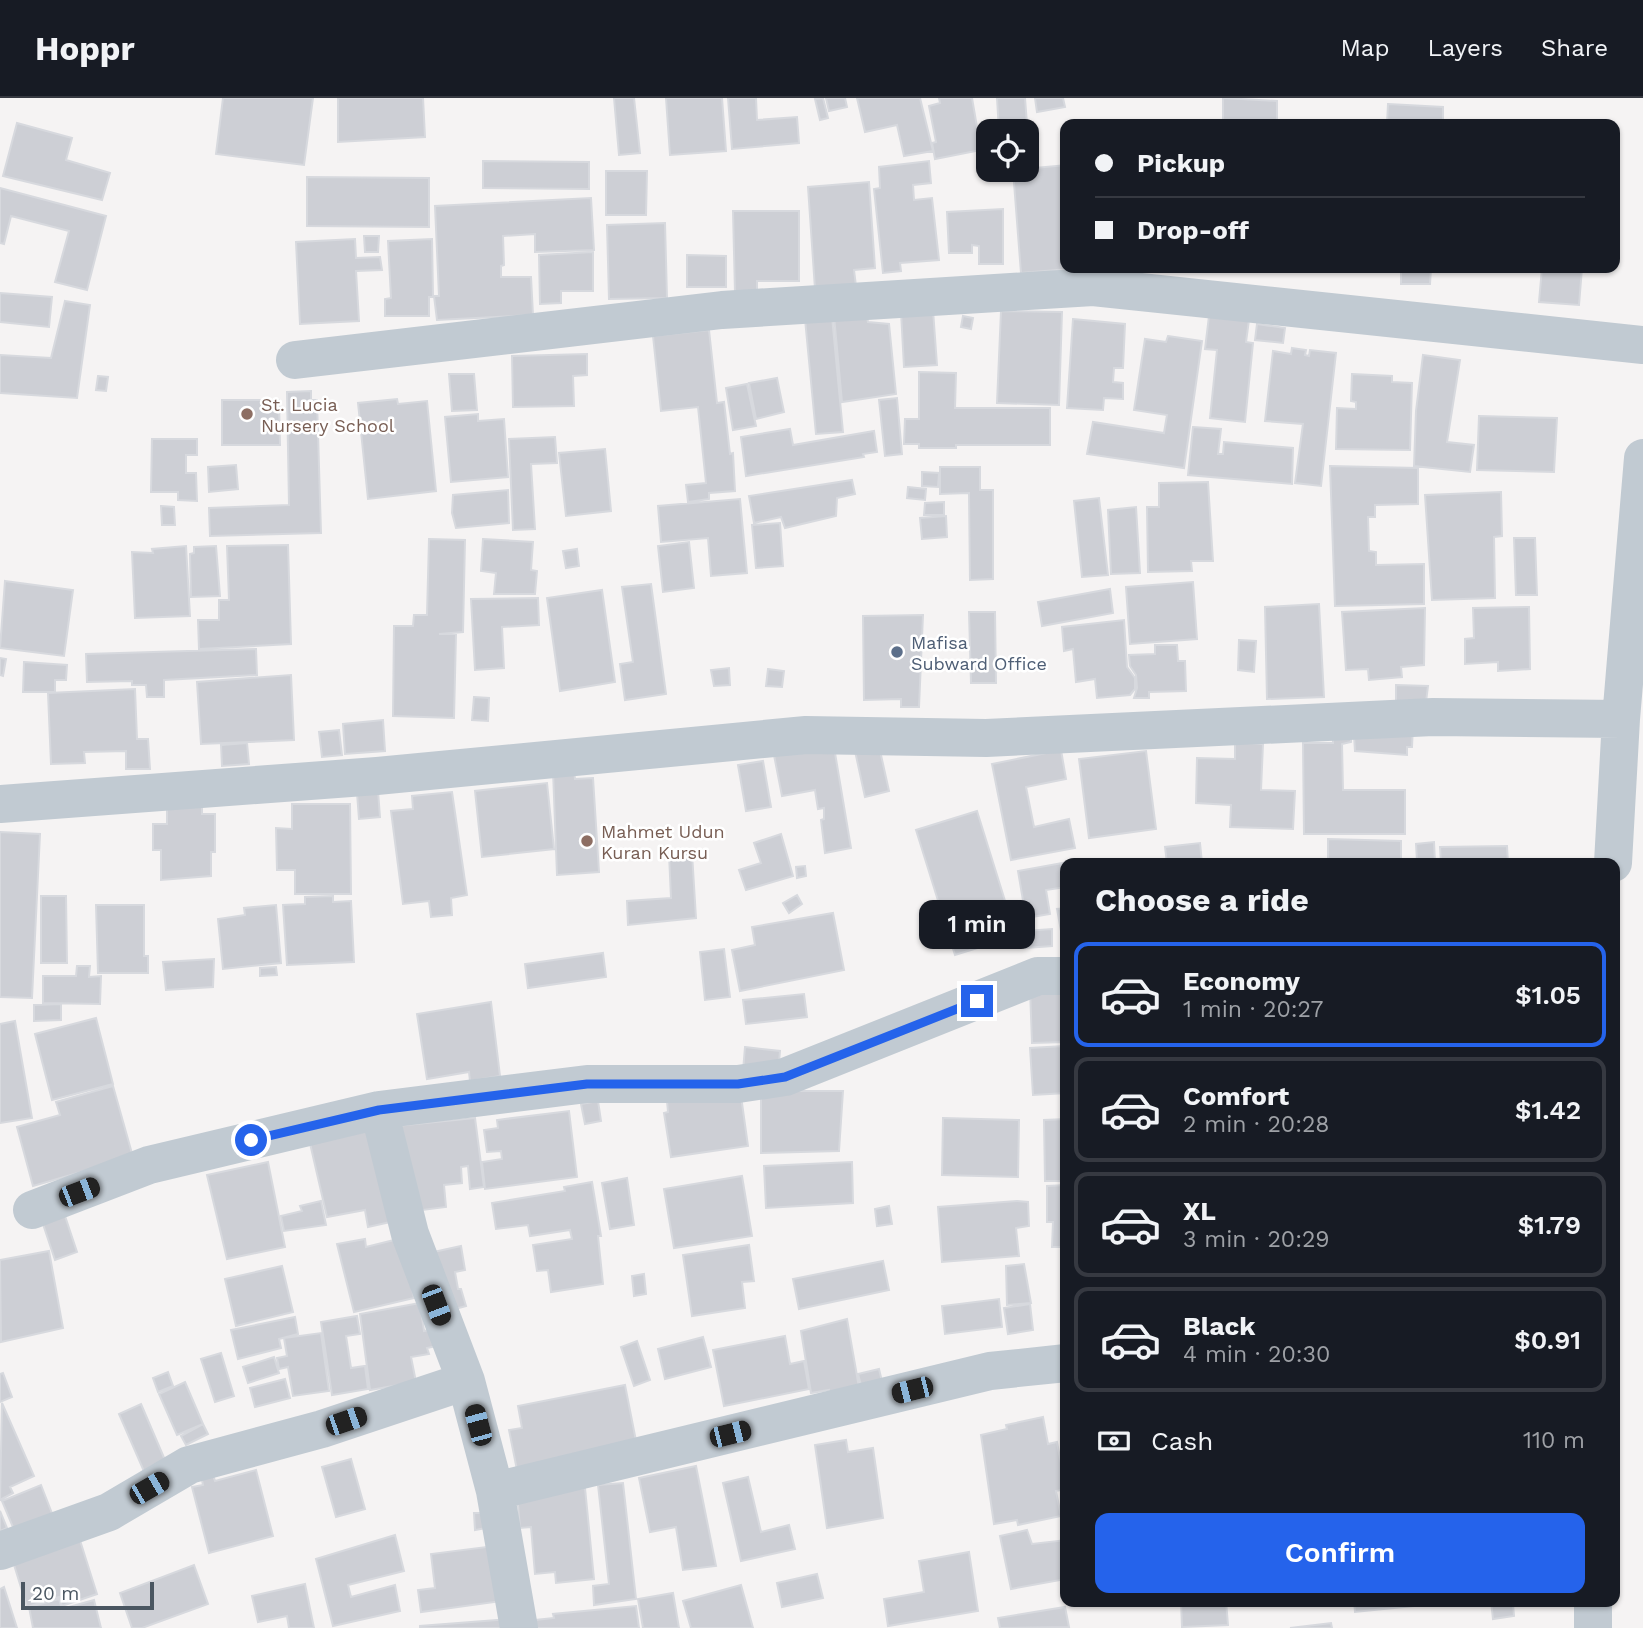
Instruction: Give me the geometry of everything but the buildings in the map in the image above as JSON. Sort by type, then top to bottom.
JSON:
[{"type":"street","points":[[295,360],[722,310],[1093,287],[1643,345]]},
{"type":"street","points":[[1613,858],[1621,719],[1643,458]]},
{"type":"street","points":[[0,804],[377,776],[806,735],[986,738],[1433,717],[1621,719]]},
{"type":"street","points":[[32,1210],[149,1165],[379,1110],[587,1084],[738,1084],[785,1077],[1038,976],[1060,976]]},
{"type":"street","points":[[379,1110],[410,1234],[466,1381],[495,1491],[519,1628]]},
{"type":"street","points":[[495,1491],[990,1371],[1060,1364]]},
{"type":"street","points":[[0,1552],[109,1512],[188,1465],[322,1429],[466,1381]]},
{"type":"street","points":[[1593,1628],[1594,1607]]},
{"type":"place","name":"St. Lucia Nursery School","points":[[247,414]]},
{"type":"place","name":"Mafisa Subward Office","points":[[897,652]]},
{"type":"place","name":"Mahmet Udun Kuran Kursu","points":[[587,841]]},
{"type":"route","points":[[251,1140],[379,1110],[587,1084],[738,1084],[785,1077],[830,1062],[977,1001]]}]
